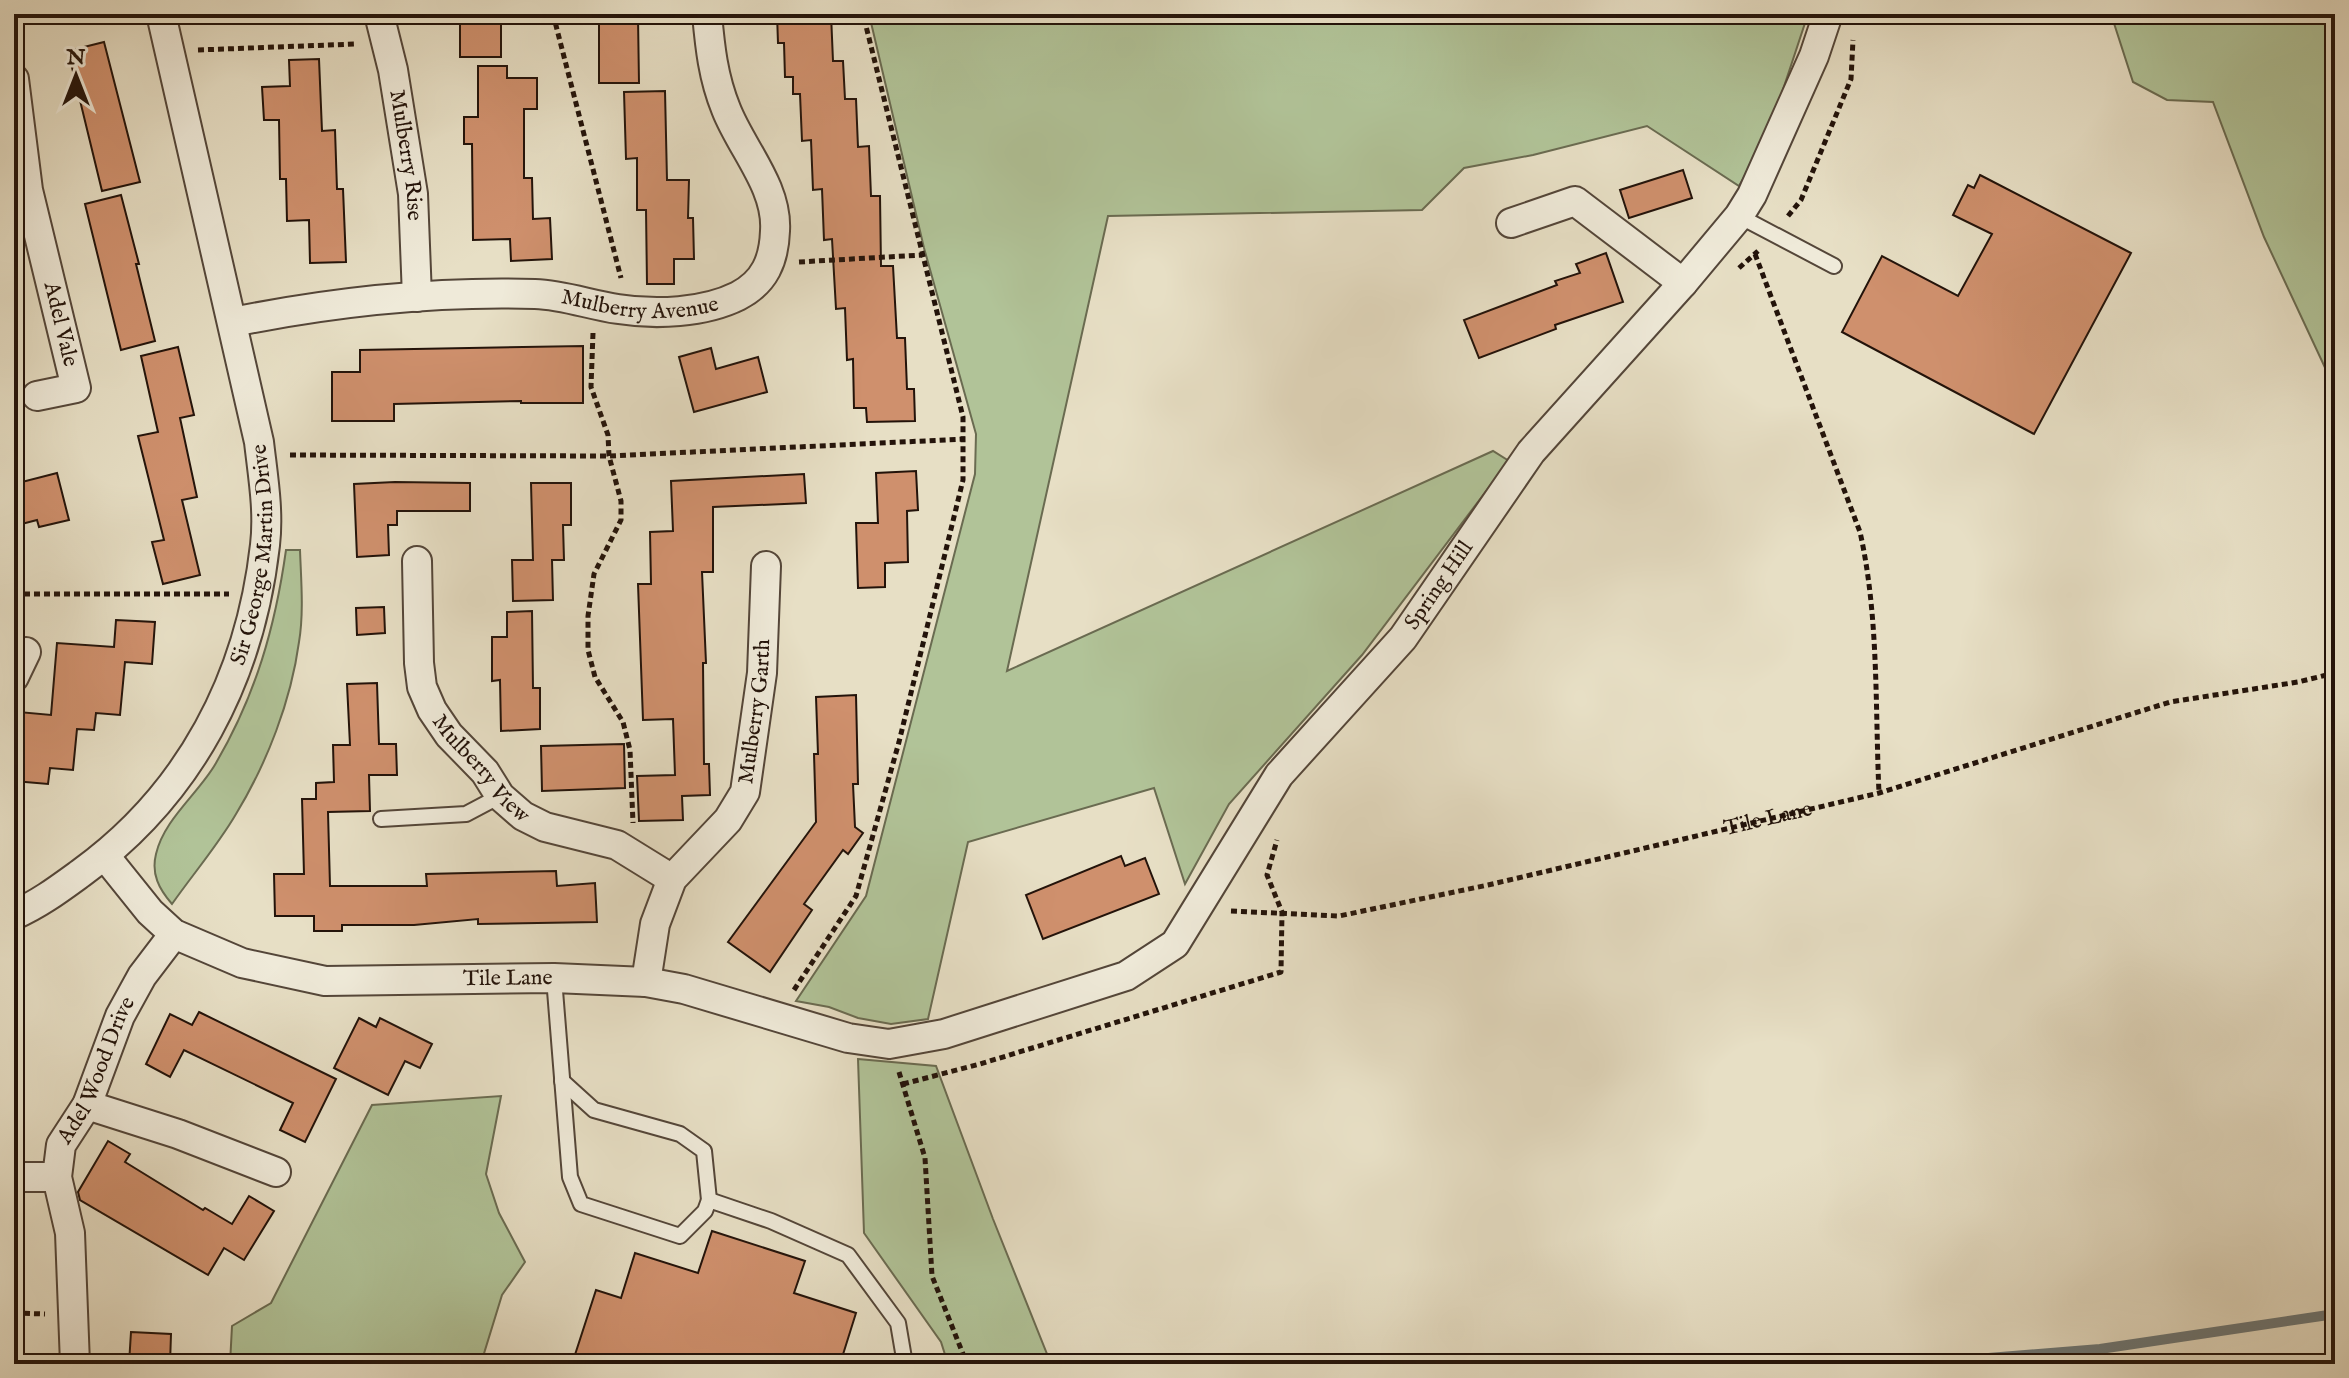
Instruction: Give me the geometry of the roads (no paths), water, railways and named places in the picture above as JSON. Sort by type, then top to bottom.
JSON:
[{"type":"street","name":"Sir George Martin Drive","points":[[14,915],[35,906],[105,856],[162,801],[198,750],[225,697],[247,640],[258,594],[265,542],[266,497],[261,455],[251,398],[161,14]]},
{"type":"street","name":"Mulberry Rise","points":[[379,14],[413,194],[417,297]]},
{"type":"street","name":"Mulberry Avenue","points":[[233,322],[308,307],[417,297],[536,294],[630,310],[658,311],[706,307],[739,295],[770,264],[776,226],[762,178],[726,111],[713,73],[707,14]]},
{"type":"street","name":"Spring Hill","points":[[944,1034],[1126,976],[1175,944],[1279,775],[1403,638],[1531,452],[1739,216],[1752,195],[1814,56],[1828,14]]},
{"type":"street","name":"Adel Vale","points":[[14,79],[28,190],[76,388],[37,396]]},
{"type":"street","points":[[1511,223],[1575,201],[1683,283]]},
{"type":"street","name":"Mulberry View","points":[[417,561],[422,687],[432,710],[449,735],[485,772],[500,796],[523,816],[545,827],[617,845],[672,879]]},
{"type":"street","name":"Mulberry Garth","points":[[672,879],[728,820],[745,792],[762,673],[766,566]]},
{"type":"street","name":"Tile Lane","points":[[105,856],[150,912],[174,934],[242,963],[325,981],[554,978],[646,982],[684,989],[848,1038],[889,1044],[944,1034]]},
{"type":"street","points":[[646,982],[655,924],[672,879]]},
{"type":"street","name":"Adel Wood Drive","points":[[75,1364],[70,1233],[57,1177],[61,1145],[87,1105],[120,1016],[142,976],[174,934]]},
{"type":"street","points":[[87,1105],[178,1134],[276,1172]]},
{"type":"street","points":[[14,1177],[57,1177]]},
{"type":"lane","points":[[1739,216],[1834,266]]},
{"type":"lane","points":[[381,819],[466,814],[500,796]]},
{"type":"lane","points":[[554,978],[562,1081],[570,1177],[581,1204],[680,1236],[705,1211],[709,1200],[704,1151],[680,1134],[594,1110],[562,1081]]},
{"type":"lane","points":[[709,1200],[771,1221],[848,1255],[898,1323],[905,1364]]},
{"type":"waterway","points":[[1915,1364],[2100,1349],[2335,1314]]}]
